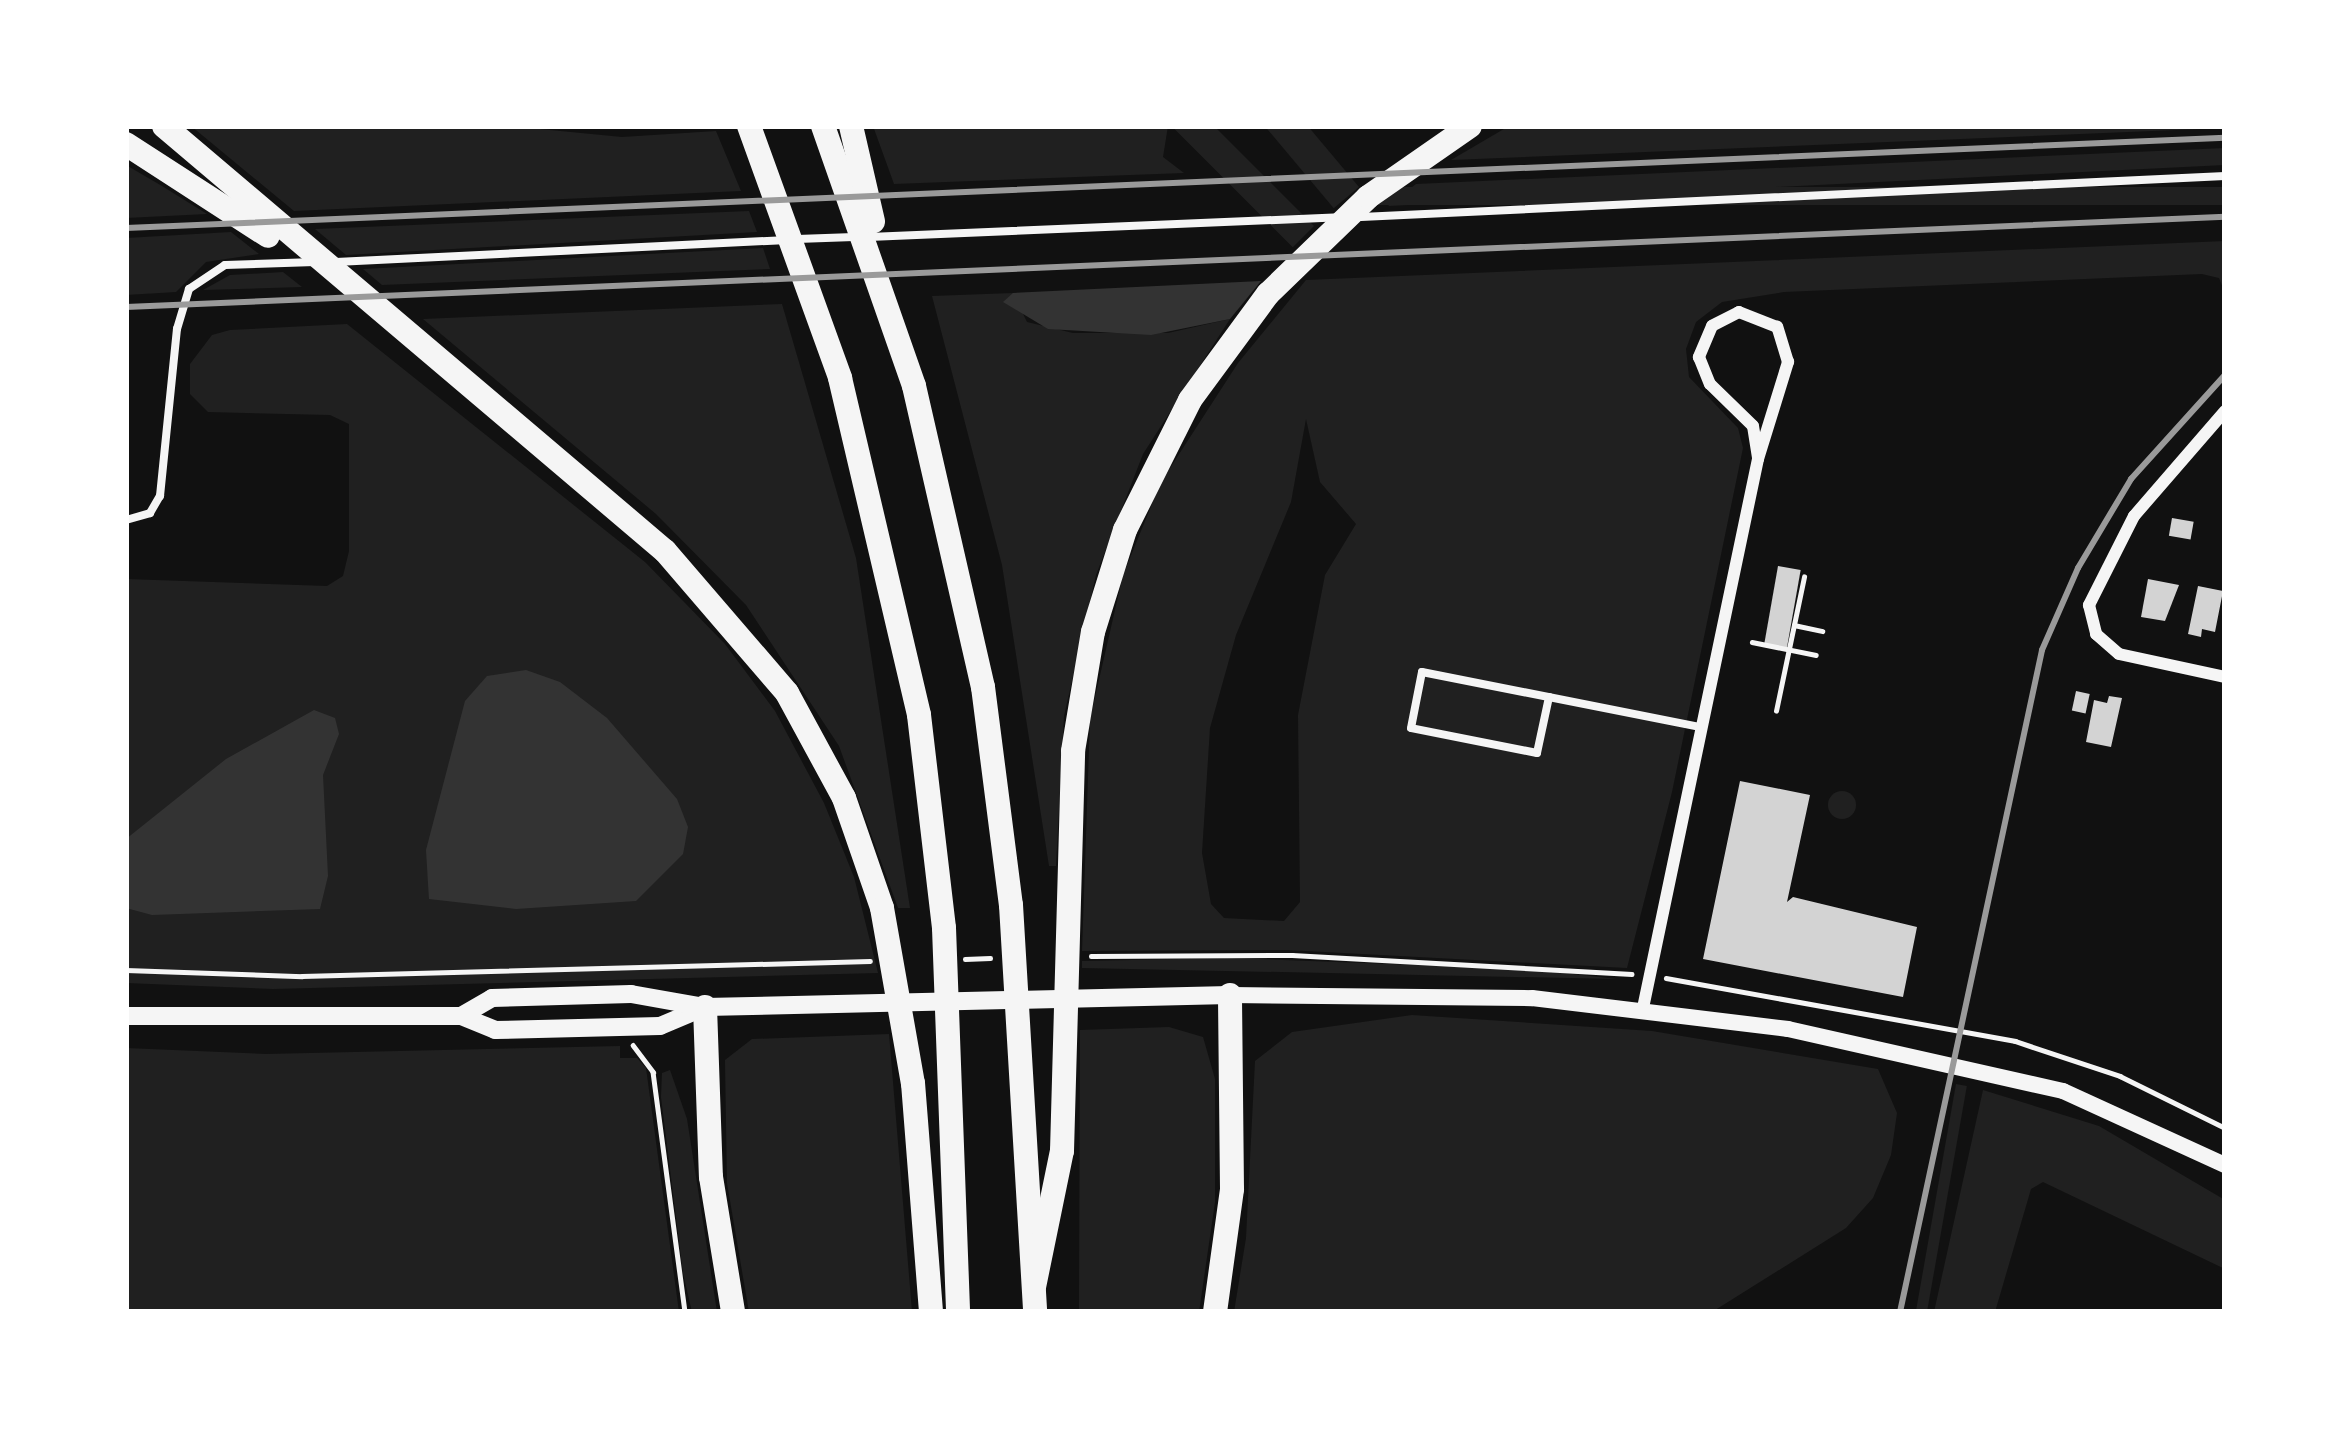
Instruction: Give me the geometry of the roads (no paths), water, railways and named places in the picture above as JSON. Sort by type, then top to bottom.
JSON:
[{"type":"highway","points":[[164,126],[405,337]]},
{"type":"highway","points":[[749,126],[833,355],[907,650],[944,928],[958,1312]]},
{"type":"highway","points":[[823,126],[903,352]]},
{"type":"highway","points":[[850,126],[974,638],[1012,926],[1034,1300]]},
{"type":"highway","points":[[1034,1300],[1062,1151],[1072,765],[1090,646],[1131,517],[1199,386],[1315,244],[1380,187],[1470,126]]},
{"type":"highway","points":[[126,144],[203,190],[454,376],[665,551],[752,645],[829,767],[887,930],[913,1083],[931,1312]]},
{"type":"highway","points":[[1215,1312],[1232,1202],[1230,995]]},
{"type":"highway","points":[[705,1007],[711,1177],[733,1312]]},
{"type":"main road","points":[[461,1016],[492,998],[658,994],[705,1007],[1230,995]]},
{"type":"main road","points":[[126,1016],[461,1016],[495,1030],[660,1025],[705,1007]]},
{"type":"street","points":[[1643,1008],[1758,459],[1788,351],[1771,321],[1743,312],[1712,326],[1700,358],[1710,384],[1753,425],[1758,459]]},
{"type":"street","points":[[2225,411],[2185,449],[2112,550],[2090,598],[2096,634],[2124,657],[2225,677]]},
{"type":"street","points":[[1230,995],[1464,994],[1643,1008],[2008,1075],[2078,1096],[2225,1165]]},
{"type":"lane","points":[[126,520],[150,513],[160,496],[186,295],[205,274],[231,264],[2225,176]]},
{"type":"lane","points":[[1549,697],[1537,753],[1411,728],[1423,672],[1549,697],[1702,728]]},
{"type":"railway","points":[[126,228],[2225,138]]},
{"type":"railway","points":[[126,307],[2225,217]]},
{"type":"railway","points":[[1900,1312],[2042,650],[2078,568],[2131,479],[2225,375]]}]
